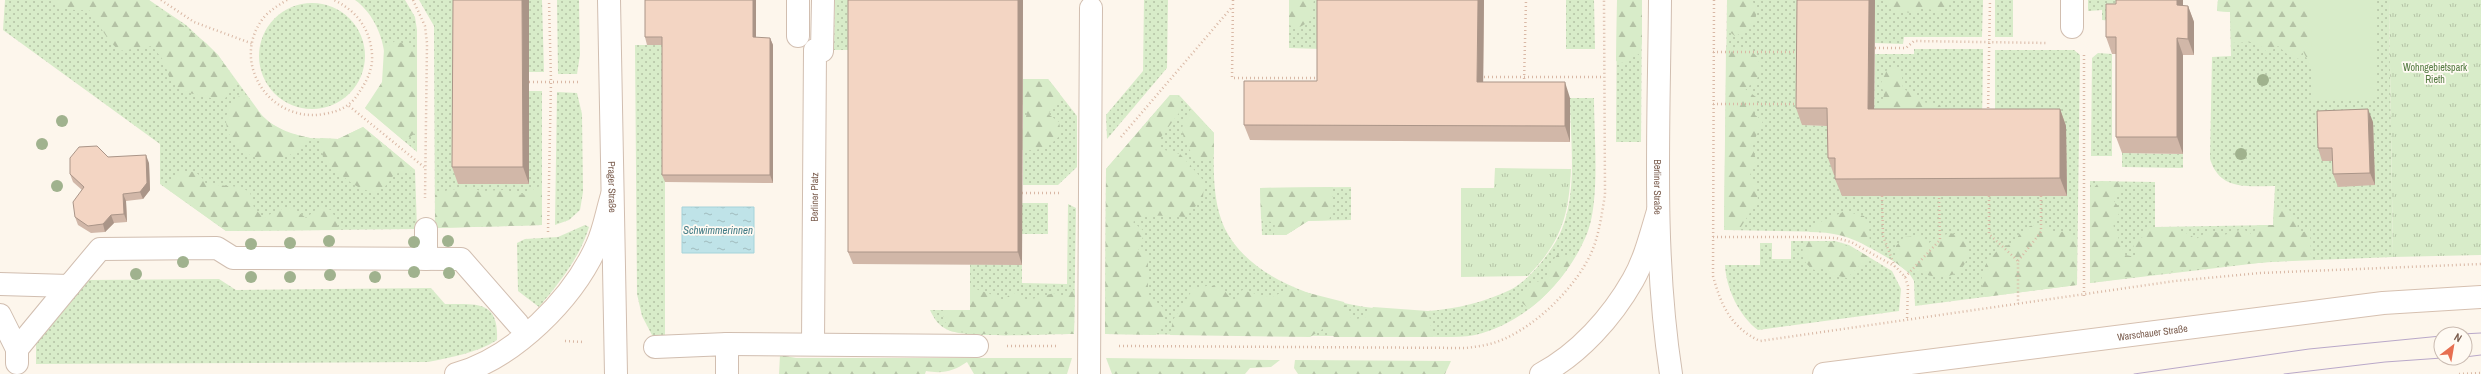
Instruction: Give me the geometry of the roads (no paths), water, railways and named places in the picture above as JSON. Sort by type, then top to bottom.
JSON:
[{"type":"street","name":"Prager Straße","points":[[609,0],[616,374]]},
{"type":"street","name":"Berliner Platz","points":[[798,0],[803,44],[813,343]]},
{"type":"street","points":[[803,44],[822,51],[823,0]]},
{"type":"street","name":"Berliner Straße","points":[[1660,0],[1658,210],[1665,332],[1671,374]]},
{"type":"street","points":[[2072,0],[2072,35]]},
{"type":"street","points":[[1089,374],[1091,8]]},
{"type":"street","points":[[456,374],[493,359],[528,335],[550,312],[574,283],[598,244],[612,195]]},
{"type":"street","points":[[1541,374],[1575,351],[1595,331],[1615,306],[1633,280],[1648,247],[1658,210]]},
{"type":"street","points":[[426,229],[426,259]]},
{"type":"street","points":[[0,315],[17,357],[69,286],[100,249],[217,248],[233,258],[461,259],[518,324]]},
{"type":"street","points":[[0,284],[69,286]]},
{"type":"street","name":"Warschauer Straße","points":[[1824,374],[2383,303],[2481,297]]},
{"type":"street","points":[[654,347],[813,343],[977,346]]},
{"type":"street","points":[[727,344],[727,374]]},
{"type":"water","name":"Schwimmerinnen","points":[[682,207],[754,207],[754,253],[682,253]]},
{"type":"tram line","points":[[2473,333],[2481,333]]},
{"type":"tram line","points":[[2134,374],[2309,349],[2433,337]]},
{"type":"tram line","points":[[2473,356],[2481,355]]},
{"type":"tram line","points":[[2284,374],[2385,362],[2433,359]]},
{"type":"park label","name":"Wohngebietspark Rieth","points":[[2435,72]]}]
